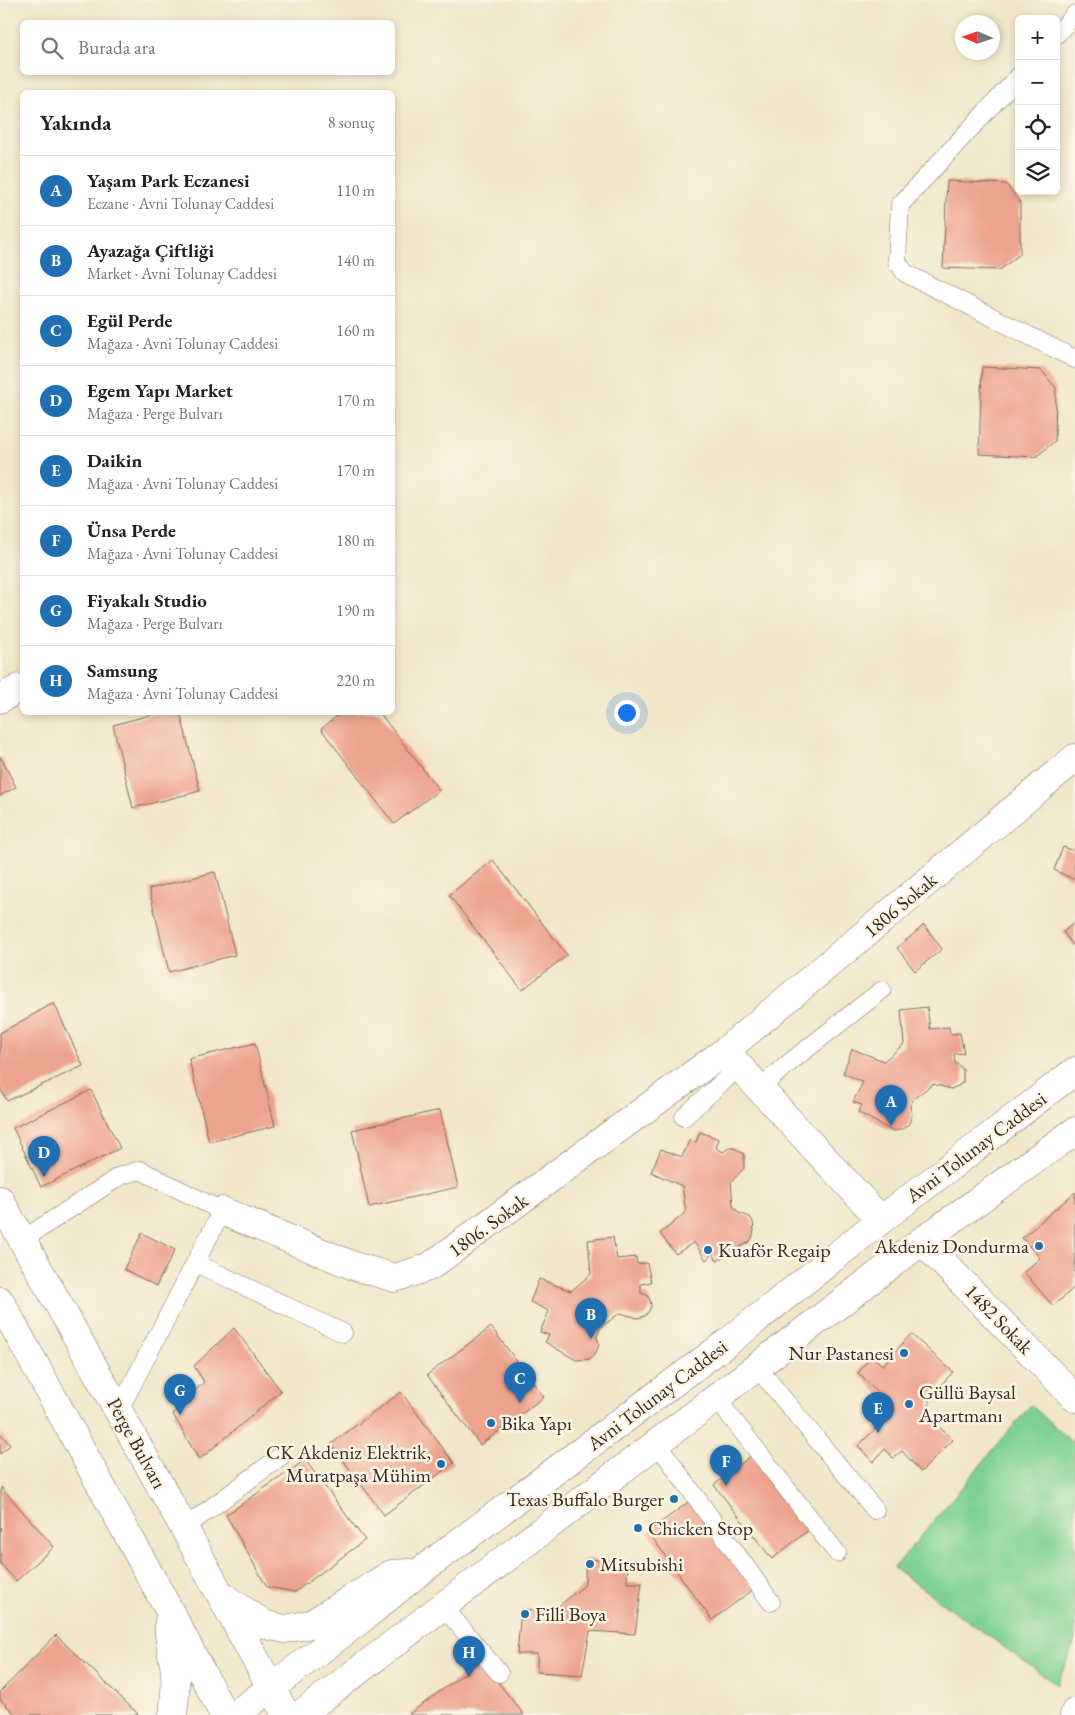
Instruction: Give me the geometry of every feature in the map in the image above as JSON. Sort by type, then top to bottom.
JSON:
[{"type":"main road","name":"1806 Sokak","points":[[733,1059],[1075,758]]},
{"type":"main road","points":[[733,1059],[881,1220]]},
{"type":"main road","name":"1806. Sokak","points":[[222,1211],[354,1266],[395,1278],[429,1267],[733,1059]]},
{"type":"main road","name":"Avni Tolunay Caddesi","points":[[235,1715],[368,1614],[418,1573],[728,1342],[881,1220],[1075,1071]]},
{"type":"main road","name":"Avni Tolunay Caddesi","points":[[300,1715],[922,1241],[1075,1131]]},
{"type":"main road","name":"Perge Bulvarı","points":[[0,1200],[119,1410],[286,1715]]},
{"type":"main road","name":"1482 Sokak","points":[[922,1241],[1075,1398]]},
{"type":"main road","points":[[0,1301],[170,1612],[224,1715]]},
{"type":"main road","points":[[222,1596],[266,1625],[285,1629],[311,1624],[391,1574],[418,1573]]},
{"type":"main road","points":[[170,1612],[168,1636],[175,1674],[173,1715]]},
{"type":"lane","points":[[1060,31],[1075,14]]},
{"type":"lane","points":[[1015,80],[900,205],[897,261],[905,273],[1075,359]]},
{"type":"lane","points":[[760,1088],[882,990]]},
{"type":"lane","points":[[684,1117],[733,1059]]},
{"type":"lane","points":[[22,1240],[120,1176],[140,1170],[222,1211],[119,1410]]},
{"type":"lane","points":[[196,1263],[343,1333]]},
{"type":"lane","points":[[757,1367],[875,1510]]},
{"type":"lane","points":[[716,1398],[837,1553]]},
{"type":"lane","points":[[657,1443],[771,1602]]},
{"type":"lane","points":[[184,1528],[281,1456]]},
{"type":"lane","points":[[443,1606],[499,1673]]},
{"type":"green space","points":[[1031,1405],[1075,1445],[1075,1641],[1057,1685],[894,1568]]},
{"type":"building","points":[[947,181],[1006,184],[1020,202],[1020,254],[1000,270],[943,268]]},
{"type":"building","points":[[982,367],[1041,370],[1056,388],[1055,441],[1036,457],[979,454]]},
{"type":"building","points":[[150,715],[181,715],[200,791],[133,808],[113,725]]},
{"type":"building","points":[[338,715],[381,715],[439,790],[394,824],[321,729]]},
{"type":"building","points":[[0,756],[16,787],[0,796]]},
{"type":"building","points":[[1063,847],[1075,851],[1075,880],[1054,870]]},
{"type":"building","points":[[493,860],[567,955],[522,990],[449,895]]},
{"type":"building","points":[[215,872],[235,955],[169,972],[149,889]]},
{"type":"building","points":[[1075,922],[1075,948],[1063,932]]},
{"type":"building","points":[[924,925],[942,949],[915,971],[897,948]]},
{"type":"building","points":[[54,1003],[83,1066],[7,1101],[0,1088],[0,1033]]},
{"type":"building","points":[[927,1007],[930,1029],[949,1027],[950,1034],[960,1033],[964,1053],[954,1054],[955,1063],[963,1070],[963,1082],[951,1089],[933,1084],[913,1099],[910,1107],[912,1114],[909,1124],[902,1129],[890,1130],[858,1112],[862,1105],[853,1102],[863,1082],[843,1073],[852,1049],[884,1061],[904,1044],[901,1010]]},
{"type":"building","points":[[255,1043],[275,1126],[209,1142],[189,1059]]},
{"type":"building","points":[[91,1090],[120,1148],[41,1187],[13,1128]]},
{"type":"building","points":[[440,1110],[458,1187],[369,1207],[352,1130]]},
{"type":"building","points":[[700,1132],[719,1139],[716,1148],[723,1152],[729,1148],[734,1148],[744,1154],[744,1168],[731,1182],[733,1206],[739,1213],[750,1217],[753,1222],[754,1231],[749,1242],[717,1261],[713,1253],[706,1260],[694,1242],[676,1254],[660,1234],[686,1212],[682,1186],[651,1172],[661,1149],[682,1157],[690,1139],[696,1142]]},
{"type":"building","points":[[1075,1192],[1075,1287],[1053,1306],[1024,1272],[1040,1258],[1022,1238]]},
{"type":"building","points":[[142,1233],[175,1250],[156,1286],[124,1269]]},
{"type":"building","points":[[613,1237],[617,1259],[636,1257],[637,1264],[647,1263],[651,1282],[641,1284],[641,1293],[647,1295],[651,1306],[645,1316],[638,1318],[620,1313],[600,1328],[597,1337],[599,1344],[595,1354],[589,1359],[576,1360],[545,1342],[549,1335],[540,1332],[549,1311],[530,1302],[539,1279],[571,1291],[591,1274],[588,1240]]},
{"type":"building","points":[[491,1327],[544,1397],[480,1445],[427,1375]]},
{"type":"building","points":[[234,1328],[281,1391],[199,1460],[173,1414],[204,1382],[194,1366]]},
{"type":"building","name":"Güllü Baysal Apartmanı","points":[[911,1334],[953,1372],[929,1398],[930,1418],[953,1440],[921,1472],[902,1451],[893,1458],[885,1449],[873,1462],[858,1446],[894,1410],[858,1373],[871,1356],[883,1365]]},
{"type":"building","points":[[401,1392],[454,1463],[384,1515],[331,1444]]},
{"type":"building","points":[[0,1433],[10,1445],[0,1454]]},
{"type":"building","points":[[752,1455],[810,1529],[772,1559],[714,1485]]},
{"type":"building","points":[[305,1460],[365,1540],[295,1592],[267,1587],[226,1515]]},
{"type":"building","points":[[1,1487],[54,1547],[16,1581],[0,1563]]},
{"type":"building","points":[[690,1501],[754,1589],[712,1620],[648,1532]]},
{"type":"building","points":[[585,1559],[628,1562],[627,1583],[642,1583],[635,1634],[590,1631],[582,1675],[537,1672],[537,1654],[517,1654],[521,1610],[555,1609],[585,1585]]},
{"type":"building","points":[[56,1635],[138,1714],[16,1715],[0,1699],[0,1692]]},
{"type":"building","points":[[481,1661],[524,1715],[408,1715]]},
{"type":"place","name":"Yaşam Park Eczanesi","points":[[891,1126]]},
{"type":"place","name":"Egem Yapı Market","points":[[44,1177]]},
{"type":"place","name":"Akdeniz Dondurma","points":[[1039,1246]]},
{"type":"place","name":"Kuaför Regaip","points":[[708,1250]]},
{"type":"place","name":"Ayazağa Çiftliği","points":[[591,1339]]},
{"type":"place","name":"Nur Pastanesi","points":[[904,1353]]},
{"type":"place","name":"Egül Perde","points":[[520,1403]]},
{"type":"place","name":"Güllü Baysal Apartmanı","points":[[909,1404]]},
{"type":"place","name":"Fiyakalı Studio","points":[[180,1415]]},
{"type":"place","name":"Bika Yapı","points":[[491,1423]]},
{"type":"place","name":"Daikin","points":[[878,1433]]},
{"type":"place","name":"CK Akdeniz Elektrik, Muratpaşa Mühim","points":[[441,1464]]},
{"type":"place","name":"Ünsa Perde","points":[[726,1486]]},
{"type":"place","name":"Texas Buffalo Burger","points":[[674,1499]]},
{"type":"place","name":"Chicken Stop","points":[[638,1528]]},
{"type":"place","name":"Mitsubishi","points":[[590,1564]]},
{"type":"place","name":"Filli Boya","points":[[525,1614]]},
{"type":"place","name":"Samsung","points":[[469,1677]]}]
